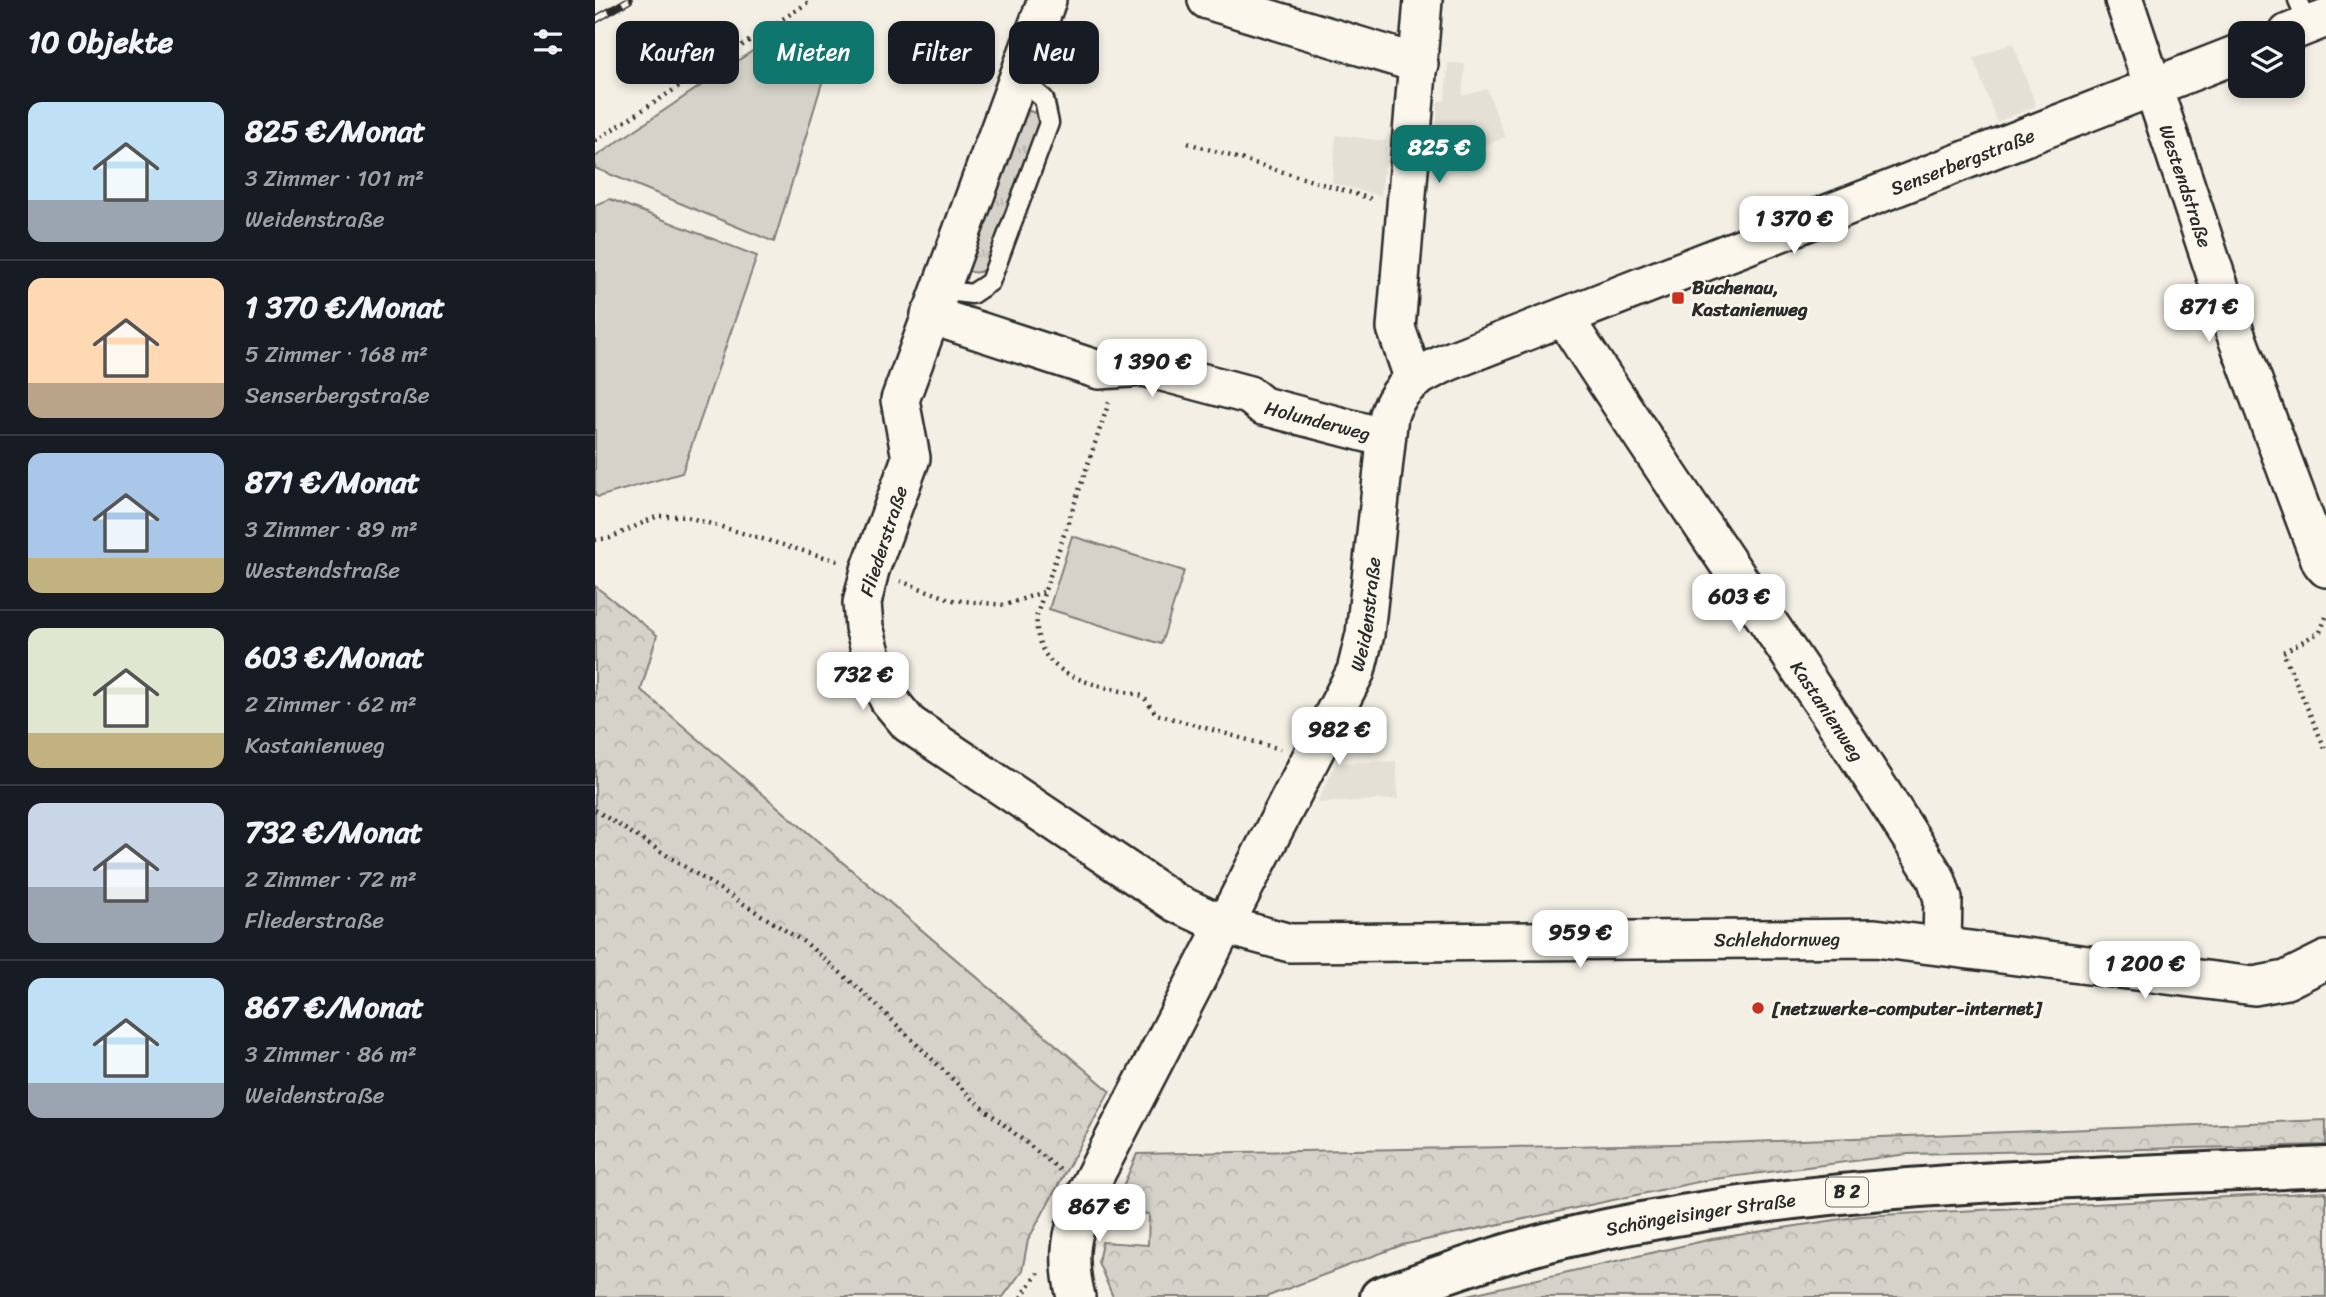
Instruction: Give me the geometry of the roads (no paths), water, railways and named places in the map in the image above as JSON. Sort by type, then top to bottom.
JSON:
[{"type":"main road","name":"Schöngeisinger Straße","points":[[1380,1297],[1466,1266],[1581,1234],[1706,1210],[1863,1190],[2326,1167]]},
{"type":"street","name":"Fliederstraße","points":[[1047,0],[900,400],[911,458],[870,570],[863,603],[870,652],[889,700],[909,724],[1176,903],[1224,925]]},
{"type":"street","points":[[1207,0],[1419,64]]},
{"type":"street","points":[[1413,377],[1396,328],[1409,205],[1423,0]]},
{"type":"street","name":"Westendstraße","points":[[2124,0],[2234,327],[2321,562],[2326,568]]},
{"type":"street","name":"Senserbergstraße","points":[[1413,377],[2228,57]]},
{"type":"street","name":"Holunderweg","points":[[935,303],[1099,370],[1144,367],[1249,395],[1263,406],[1385,438]]},
{"type":"street","name":"Kastanienweg","points":[[1564,317],[1657,461],[1854,750],[1936,878],[1943,899],[1942,944]]},
{"type":"street","name":"Weidenstraße","points":[[1076,1297],[1070,1275],[1070,1239],[1087,1191],[1356,671],[1365,634],[1385,438],[1396,396],[1413,377]]},
{"type":"street","name":"Schlehdornweg","points":[[1224,925],[1290,943],[1875,938],[1942,944],[2254,986],[2286,980],[2326,960]]},
{"type":"railway","points":[[595,20],[629,0]]},
{"type":"place","name":"Buchenau, Kastanienweg","points":[[1678,298]]},
{"type":"place","name":"[netzwerke-computer-internet]","points":[[1758,1008]]}]
